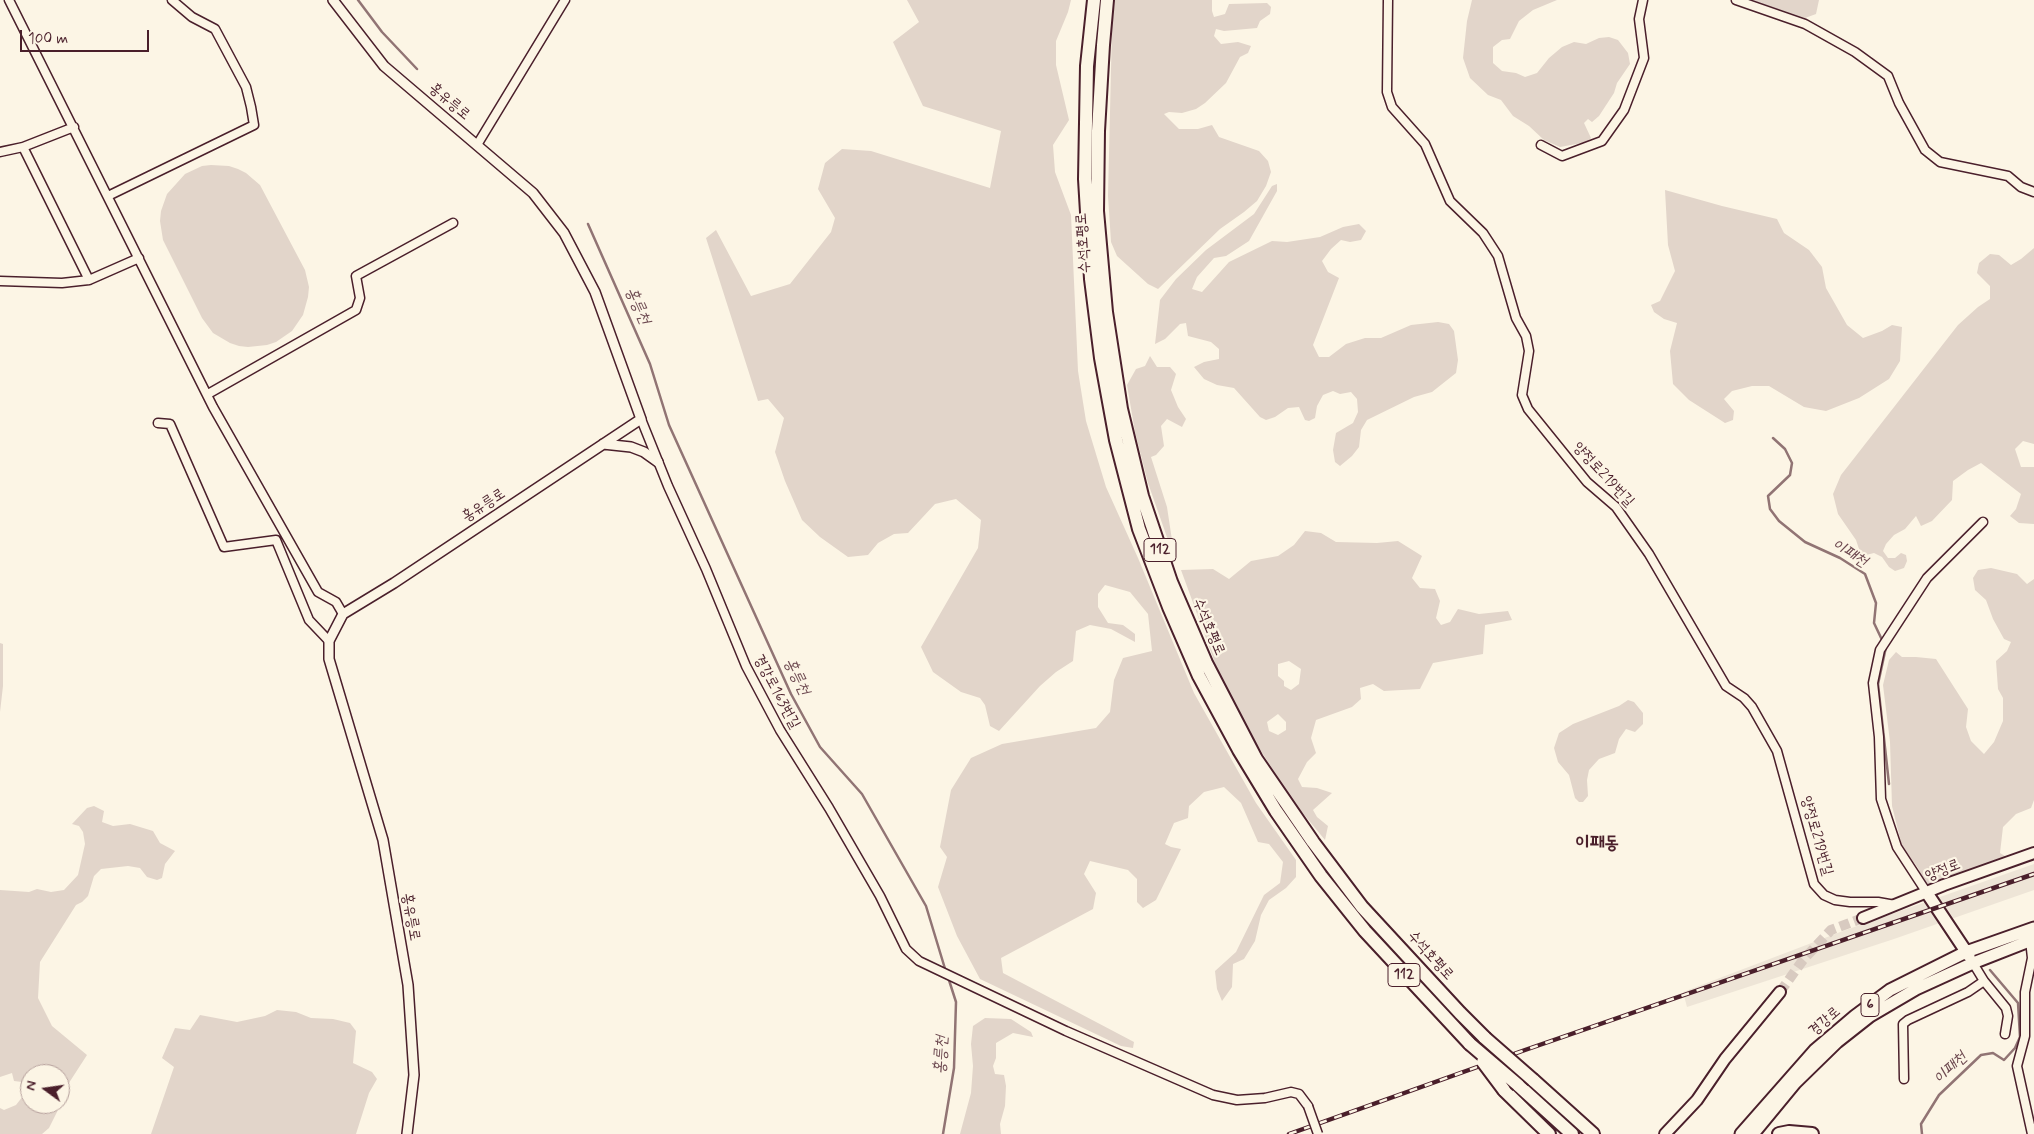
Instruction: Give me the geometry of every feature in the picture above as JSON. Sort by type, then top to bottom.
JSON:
[{"type":"highway","name":"수석호평로","points":[[1094,0],[1088,66],[1085,179],[1091,279],[1101,358],[1116,440],[1139,528],[1169,607],[1199,676],[1239,750],[1276,811],[1322,876],[1365,931],[1444,1018],[1470,1044],[1572,1134]]},
{"type":"highway","name":"수석호평로","points":[[1107,0],[1102,45],[1097,211],[1106,312],[1121,409],[1142,496],[1171,582],[1206,663],[1256,759],[1312,842],[1362,906],[1460,1013],[1593,1134]]},
{"type":"highway","points":[[1470,1044],[1504,1090],[1549,1134]]},
{"type":"highway","points":[[1778,1134],[1790,1132],[1812,1134]]},
{"type":"main road","name":"양정로","points":[[1863,918],[1944,885],[2034,853]]},
{"type":"main road","points":[[1927,893],[1973,963]]},
{"type":"main road","name":"경강로","points":[[1741,1134],[1815,1050],[1855,1016],[1890,990],[1966,952],[2034,928]]},
{"type":"main road","name":"경강로","points":[[1753,1134],[1795,1083],[1836,1042],[1870,1016],[1916,988],[2032,940]]},
{"type":"main road","points":[[1665,1134],[1697,1100],[1725,1059],[1780,992]]},
{"type":"street","points":[[10,0],[208,394],[213,408],[318,592],[336,602],[343,614],[329,641],[309,620],[276,540],[224,547],[170,424],[158,423]]},
{"type":"street","points":[[108,196],[254,125],[246,87],[215,29],[192,17],[172,0]]},
{"type":"street","name":"홍유릉로","points":[[333,0],[384,66],[480,141],[533,193],[564,233],[595,292],[641,419],[343,614]]},
{"type":"street","points":[[480,141],[565,0]]},
{"type":"street","name":"양정로219번길","points":[[1388,0],[1387,92],[1392,107],[1425,144],[1450,201],[1483,233],[1498,256],[1516,318],[1526,336],[1528,350],[1522,395],[1528,409],[1587,482],[1616,507],[1649,554],[1726,686],[1744,698],[1752,707],[1777,751],[1814,884],[1824,895],[1835,900],[1878,902],[1895,905]]},
{"type":"street","points":[[1541,145],[1562,156],[1602,141],[1624,110],[1644,58],[1638,19],[1643,0]]},
{"type":"street","points":[[1736,0],[1805,24],[1854,52],[1888,76],[1899,103],[1925,150],[1940,162],[2008,176],[2021,187],[2034,192]]},
{"type":"street","points":[[0,152],[23,148],[74,127]]},
{"type":"street","points":[[23,148],[89,280]]},
{"type":"street","points":[[208,394],[356,310],[360,298],[356,276],[453,223]]},
{"type":"street","points":[[0,281],[62,284],[89,280],[140,258]]},
{"type":"street","name":"경강로163번길","points":[[641,419],[746,666],[780,730],[829,808],[880,896],[906,949],[919,961],[970,986],[1066,1031],[1213,1095],[1237,1100],[1265,1098],[1291,1092],[1299,1094],[1308,1106],[1318,1134]]},
{"type":"street","points":[[603,444],[631,447],[644,452],[658,462]]},
{"type":"street","points":[[1927,893],[1897,847],[1881,799],[1879,737],[1873,683],[1881,648],[1927,578],[1983,522]]},
{"type":"street","name":"홍유릉로","points":[[329,641],[330,659],[383,840],[408,985],[414,1076],[407,1134]]},
{"type":"street","name":"경강로","points":[[2032,940],[2032,958],[2025,992],[2025,1036],[2017,1066],[2032,1134]]},
{"type":"street","points":[[1973,963],[2006,1008],[2008,1016],[2005,1034]]},
{"type":"street","points":[[1904,1079],[1902,1029],[1905,1022],[1968,992],[1984,980]]},
{"type":"shaded area","points":[[907,0],[1071,0],[1056,41],[1056,65],[1069,120],[1053,145],[1055,172],[1071,215],[1078,371],[1086,421],[1106,487],[1138,558],[1194,693],[1256,803],[1296,860],[1296,877],[1286,888],[1269,900],[1261,915],[1255,941],[1244,959],[1233,964],[1232,987],[1222,1001],[1217,989],[1215,971],[1236,952],[1264,895],[1280,883],[1283,862],[1269,844],[1258,842],[1241,803],[1224,787],[1204,792],[1189,806],[1188,818],[1174,823],[1165,844],[1181,849],[1156,900],[1143,908],[1137,902],[1137,879],[1128,870],[1090,861],[1084,874],[1096,893],[1093,909],[1001,958],[1003,973],[1134,1042],[1133,1048],[1121,1046],[980,979],[957,936],[938,887],[947,857],[940,847],[951,790],[971,758],[1002,744],[1096,728],[1110,712],[1114,680],[1123,658],[1152,651],[1148,614],[1130,592],[1105,585],[1098,594],[1098,607],[1108,623],[1123,625],[1135,634],[1135,642],[1111,629],[1090,625],[1076,631],[1073,661],[1040,686],[999,731],[990,726],[985,705],[980,698],[961,692],[933,672],[921,647],[978,548],[981,520],[956,499],[935,504],[908,533],[894,534],[878,543],[868,555],[848,557],[820,537],[802,520],[775,452],[784,418],[768,399],[758,401],[706,238],[716,230],[751,296],[790,284],[831,232],[835,218],[818,189],[825,163],[842,149],[871,151],[990,188],[1001,131],[923,106],[893,42],[919,22]]},
{"type":"shaded area","points":[[1115,0],[1212,0],[1214,17],[1225,14],[1229,4],[1267,3],[1271,7],[1270,14],[1260,21],[1257,28],[1224,31],[1216,29],[1214,36],[1221,44],[1238,42],[1251,46],[1248,53],[1240,57],[1226,83],[1205,103],[1196,109],[1182,113],[1169,112],[1164,114],[1179,129],[1198,129],[1212,125],[1219,137],[1259,151],[1268,161],[1271,172],[1266,186],[1257,201],[1220,229],[1158,289],[1148,284],[1117,256],[1111,242],[1108,196],[1112,27]]},
{"type":"shaded area","points":[[1472,0],[1557,0],[1533,10],[1519,21],[1510,39],[1502,40],[1493,47],[1493,63],[1502,71],[1516,73],[1525,77],[1537,73],[1549,58],[1562,47],[1574,42],[1586,44],[1599,38],[1609,37],[1618,40],[1628,53],[1630,64],[1599,116],[1592,122],[1588,119],[1584,123],[1591,138],[1587,142],[1560,147],[1544,140],[1529,126],[1513,116],[1501,100],[1488,95],[1470,78],[1463,58],[1467,21]]},
{"type":"shaded area","points":[[1751,0],[1819,0],[1816,14],[1805,18]]},
{"type":"shaded area","points":[[202,166],[229,166],[238,169],[260,185],[305,270],[309,287],[303,315],[292,331],[276,342],[267,345],[239,346],[213,333],[202,318],[163,240],[160,221],[161,211],[167,194],[185,174]]},
{"type":"shaded area","points":[[1277,184],[1277,191],[1249,241],[1226,256],[1214,258],[1197,277],[1192,289],[1202,292],[1229,262],[1272,241],[1287,242],[1320,237],[1343,227],[1359,224],[1366,231],[1361,240],[1350,242],[1341,240],[1322,261],[1328,272],[1339,278],[1313,345],[1319,357],[1329,357],[1346,344],[1365,338],[1381,338],[1411,325],[1438,322],[1449,324],[1454,331],[1458,360],[1456,373],[1432,392],[1414,397],[1367,420],[1361,430],[1359,447],[1340,466],[1335,462],[1333,450],[1336,433],[1353,423],[1358,412],[1357,399],[1351,392],[1340,394],[1333,391],[1323,395],[1317,406],[1315,418],[1309,421],[1305,420],[1299,407],[1288,408],[1275,417],[1266,420],[1260,417],[1234,388],[1217,385],[1204,379],[1194,367],[1204,362],[1219,359],[1219,349],[1211,342],[1188,336],[1186,323],[1180,324],[1165,339],[1155,344],[1160,300],[1176,279],[1206,250],[1254,214],[1272,186]]},
{"type":"shaded area","points":[[1665,190],[1777,219],[1784,233],[1809,250],[1822,267],[1826,288],[1847,325],[1863,338],[1892,325],[1902,327],[1900,361],[1889,379],[1859,398],[1826,411],[1804,407],[1769,386],[1752,386],[1732,391],[1724,399],[1734,411],[1733,420],[1725,423],[1689,400],[1673,384],[1670,351],[1677,323],[1664,319],[1654,312],[1651,305],[1660,301],[1675,271],[1668,245]]},
{"type":"shaded area","points":[[2034,248],[2034,444],[2023,441],[2015,449],[2021,467],[2034,467],[2034,524],[2019,523],[2010,516],[2016,509],[2021,494],[1981,463],[1953,481],[1952,500],[1932,521],[1921,526],[1916,516],[1905,529],[1894,535],[1886,544],[1883,551],[1888,558],[1895,558],[1901,553],[1906,555],[1907,561],[1904,568],[1895,571],[1889,567],[1882,557],[1874,553],[1866,555],[1860,552],[1856,540],[1838,514],[1833,494],[1841,475],[1958,325],[1990,299],[1990,286],[1977,273],[1979,263],[1990,254],[1999,255],[2011,265]]},
{"type":"shaded area","points":[[1150,356],[1157,367],[1170,367],[1176,374],[1171,390],[1178,407],[1186,419],[1182,427],[1167,419],[1161,426],[1164,446],[1156,455],[1151,457],[1167,507],[1175,560],[1148,483],[1135,432],[1127,385],[1136,369],[1145,366]]},
{"type":"shaded area","points":[[1305,531],[1321,533],[1336,542],[1377,543],[1398,541],[1422,556],[1412,578],[1420,588],[1435,589],[1440,601],[1436,618],[1441,625],[1450,622],[1458,609],[1479,614],[1508,611],[1512,620],[1485,625],[1483,654],[1433,663],[1420,689],[1384,691],[1373,684],[1360,688],[1361,699],[1352,707],[1316,720],[1311,738],[1316,753],[1307,762],[1298,779],[1302,787],[1317,788],[1332,793],[1313,810],[1317,817],[1328,826],[1325,840],[1292,800],[1256,743],[1222,682],[1181,570],[1213,569],[1229,579],[1251,561],[1278,556],[1294,545]],"holes":[[[1289,661],[1301,669],[1299,684],[1291,690],[1284,686],[1284,681],[1278,676],[1278,664]],[[1278,714],[1286,722],[1286,730],[1278,735],[1269,731],[1267,722]]]},
{"type":"shaded area","points":[[1991,568],[2017,574],[2027,584],[2034,579],[2034,800],[2031,808],[2016,814],[2003,827],[2000,853],[2008,858],[1939,884],[1926,885],[1918,868],[1902,846],[1892,806],[1890,742],[1883,685],[1889,660],[1896,652],[1902,657],[1936,659],[1968,709],[1966,727],[1971,741],[1984,754],[1994,742],[2003,721],[2003,698],[1998,689],[1996,661],[2007,651],[2011,642],[2004,639],[1993,619],[1986,600],[1975,590],[1973,578],[1978,570]]},
{"type":"shaded area","points":[[0,643],[3,644],[3,686],[0,712]]},
{"type":"shaded area","points":[[1628,700],[1634,702],[1643,713],[1643,724],[1635,732],[1626,729],[1619,739],[1615,753],[1599,759],[1589,770],[1587,780],[1588,796],[1583,802],[1579,802],[1575,798],[1569,775],[1558,762],[1554,748],[1559,733],[1573,724],[1619,706]]},
{"type":"shaded area","points":[[94,806],[104,811],[102,822],[113,826],[130,824],[153,831],[160,843],[175,851],[165,864],[162,878],[157,880],[147,877],[140,868],[128,866],[101,869],[94,876],[88,896],[76,905],[40,962],[38,998],[52,1026],[87,1055],[70,1081],[70,1064],[20,1064],[20,1082],[14,1081],[12,1073],[0,1077],[0,890],[29,892],[37,889],[51,892],[64,890],[78,875],[85,844],[83,832],[79,826],[72,824],[87,808]]},
{"type":"shaded area","points":[[2034,864],[2034,890],[1894,939],[1687,1007],[1683,992],[1843,931]]},
{"type":"shaded area","points":[[277,1010],[296,1012],[311,1018],[333,1019],[350,1023],[356,1031],[353,1063],[372,1072],[377,1079],[369,1093],[356,1134],[151,1134],[174,1067],[162,1058],[175,1028],[190,1030],[200,1015],[237,1022],[265,1016]]},
{"type":"shaded area","points":[[985,1018],[1011,1019],[1031,1032],[1033,1037],[1013,1033],[996,1043],[996,1058],[993,1066],[995,1074],[1004,1075],[1006,1086],[1005,1106],[1000,1124],[1001,1134],[960,1134],[971,1093],[973,1026]]},
{"type":"shaded area","points":[[20,1100],[20,1114],[56,1114],[49,1128],[42,1134],[0,1134],[0,1108],[4,1110],[16,1105]]},
{"type":"waterway","name":"홍릉천","points":[[358,0],[382,32],[417,69]]},
{"type":"waterway","name":"홍릉천","points":[[588,224],[650,364],[669,425],[791,694],[820,747],[862,794],[926,906],[946,972]]},
{"type":"waterway","name":"이패천","points":[[1773,438],[1785,449],[1792,463],[1790,475],[1768,496],[1770,509],[1779,521],[1805,542],[1840,558],[1865,574],[1876,603],[1874,623],[1883,642]]},
{"type":"waterway","name":"이패천","points":[[1886,647],[1878,684],[1889,784]]},
{"type":"waterway","name":"이패천","points":[[1922,1134],[1921,1124],[1939,1095],[1981,1055],[1993,1053],[2004,1060],[2015,1048],[2020,1037],[2018,1003],[1990,970]]},
{"type":"waterway","name":"홍릉천","points":[[943,1134],[954,1068],[956,1002],[948,977]]},
{"type":"tunnel","points":[[1780,992],[1803,960],[1831,930],[1863,918]]},
{"type":"railway","points":[[1289,1134],[1525,1050],[2034,874]]},
{"type":"district","name":"이패동","points":[[1597,844]]}]
